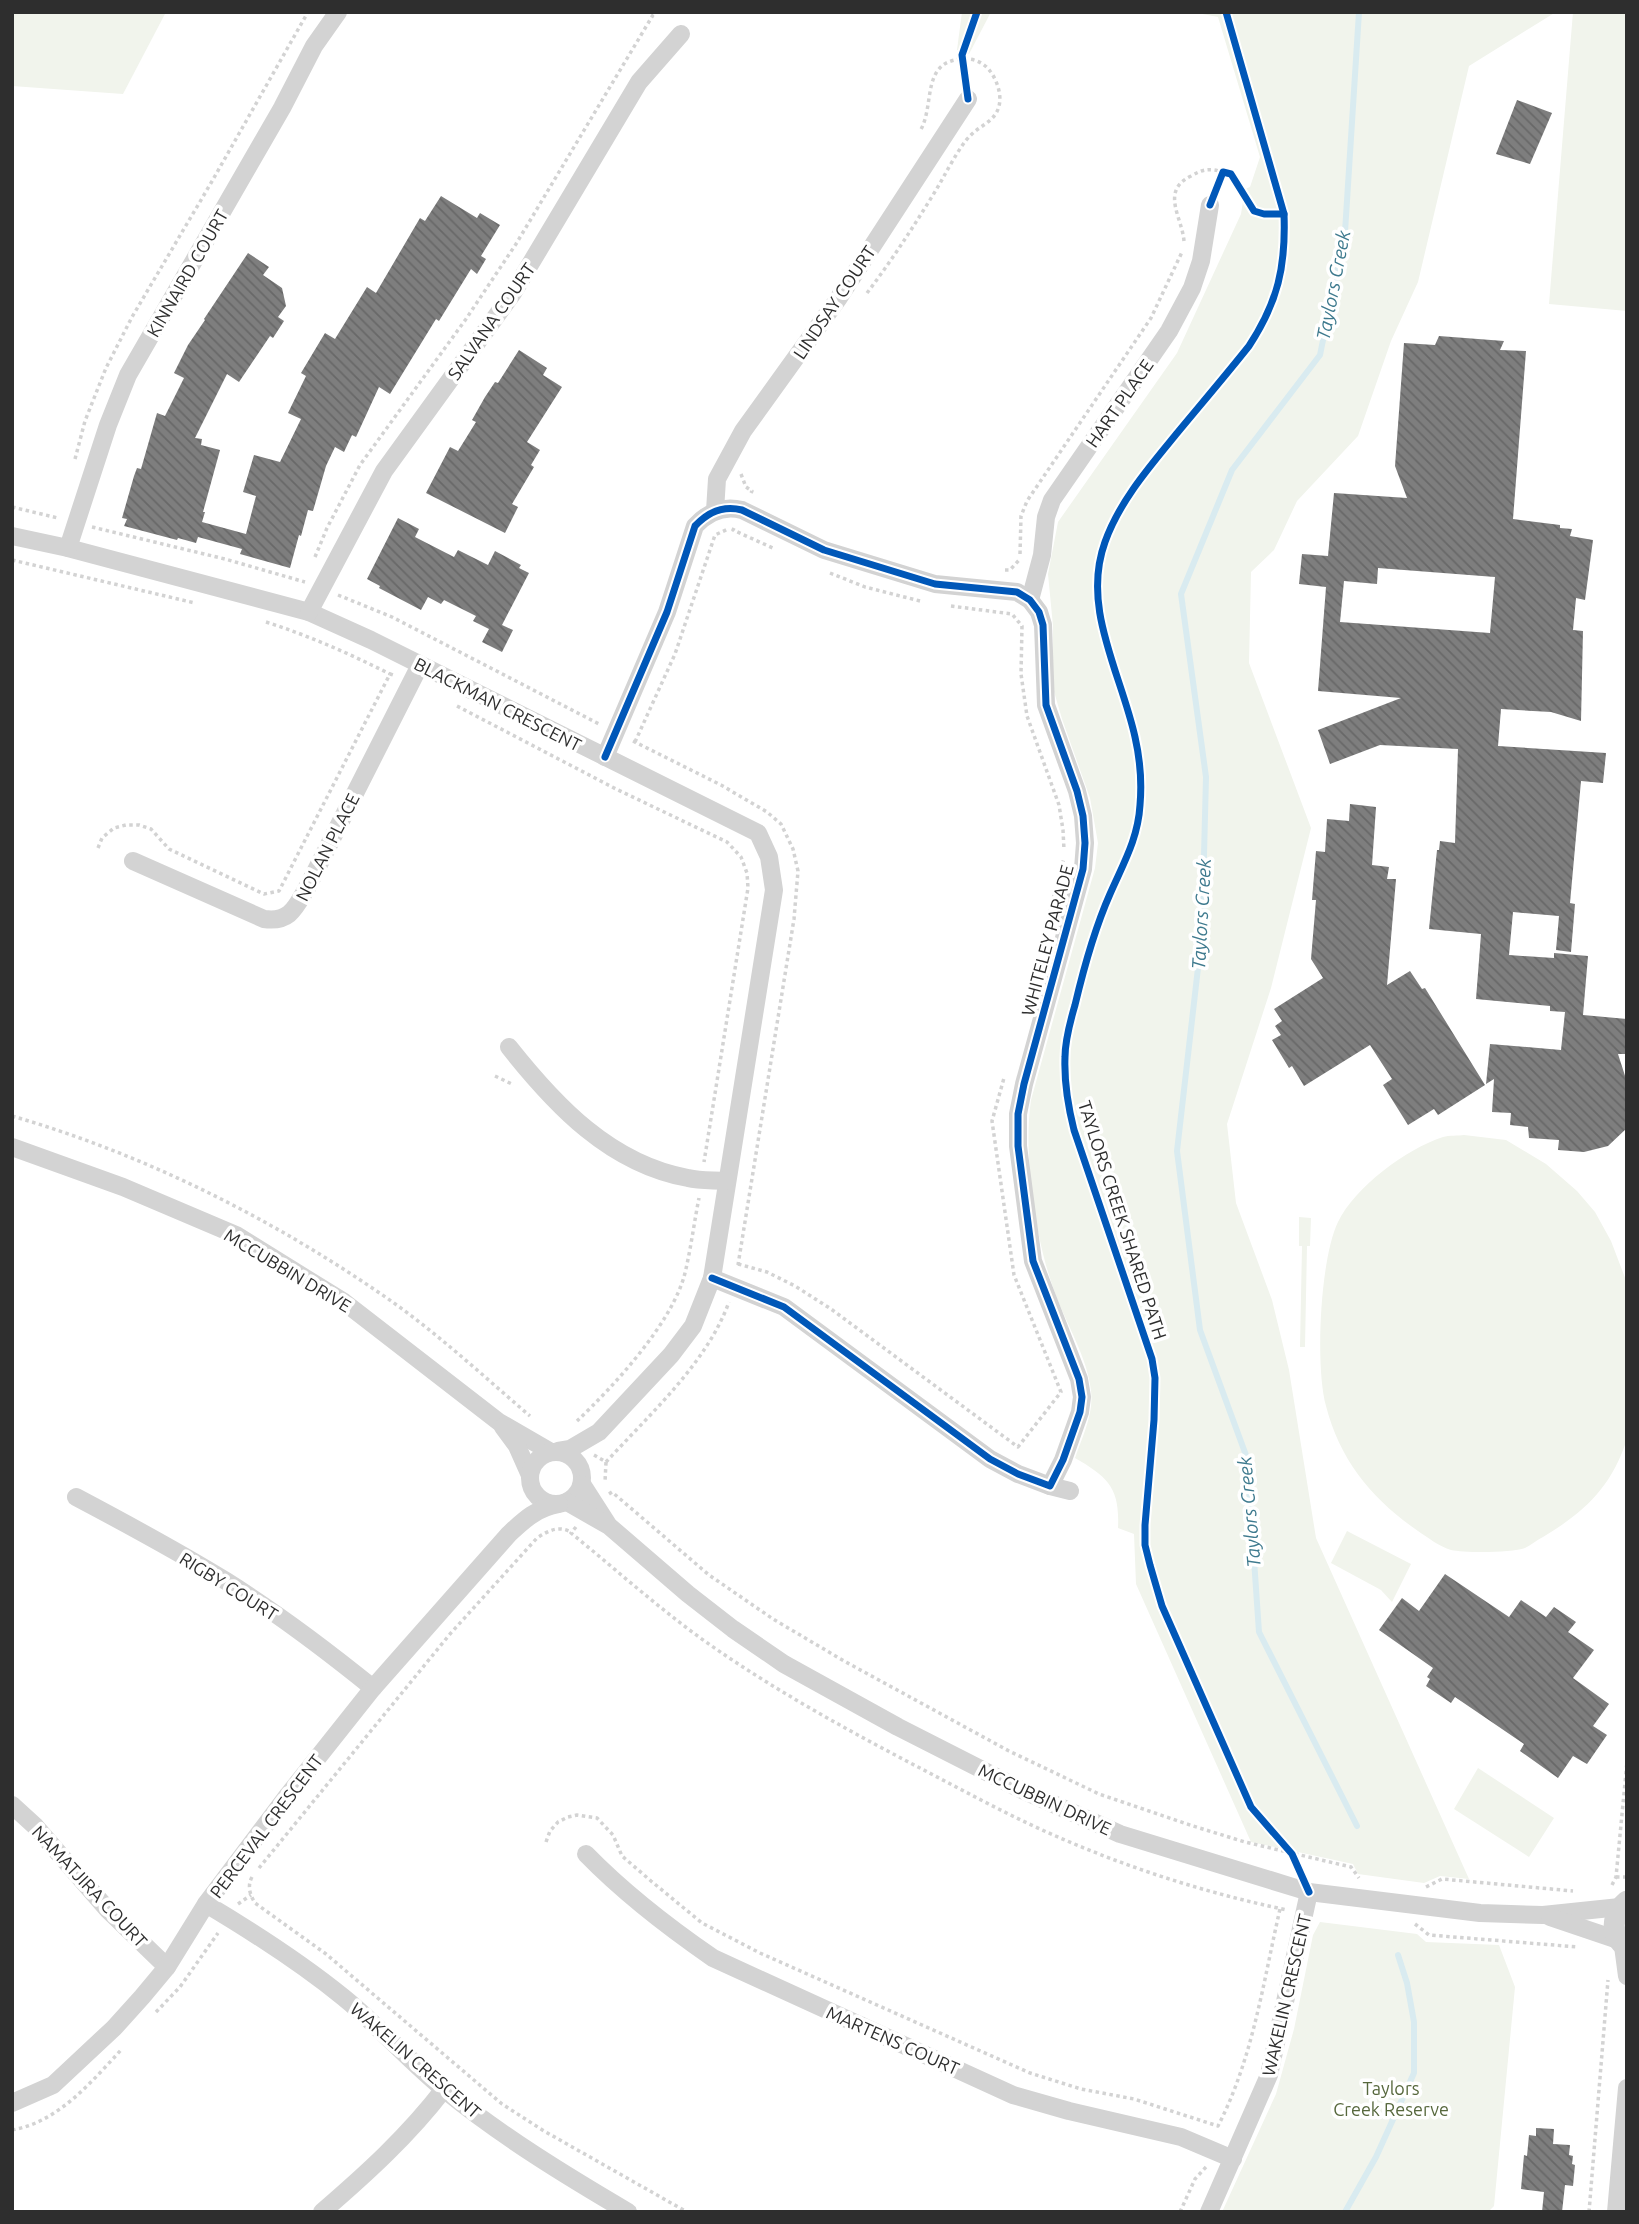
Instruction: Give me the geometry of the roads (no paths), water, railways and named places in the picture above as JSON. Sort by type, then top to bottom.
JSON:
[{"type":"street","name":"KINNAIRD COURT","points":[[68,548],[108,425],[128,374],[282,108],[314,46],[338,12]]},
{"type":"street","name":"SALVANA COURT","points":[[309,612],[313,585],[384,471],[513,293],[639,82],[681,34]]},
{"type":"street","name":"LINDSAY COURT","points":[[715,510],[717,479],[743,431],[838,299],[968,99]]},
{"type":"street","name":"HART PLACE","points":[[1030,600],[1042,555],[1046,517],[1052,500],[1169,331],[1186,299],[1201,261],[1210,205]]},
{"type":"street","points":[[606,757],[667,612],[695,526],[715,510],[742,510],[824,550],[935,584],[1017,592],[1030,600]]},
{"type":"street","name":"BLACKMAN CRESCENT","points":[[12,536],[68,548],[309,612],[371,639],[758,833],[769,858],[774,890],[712,1278],[701,1308],[682,1340],[599,1432],[585,1460],[582,1480]]},
{"type":"street","name":"WHITELEY PARADE","points":[[1030,600],[1039,612],[1043,625],[1046,705],[1077,791],[1085,842],[1083,869],[1018,1114],[1018,1146],[1033,1261],[1079,1379],[1082,1397],[1074,1430],[1050,1486]]},
{"type":"street","name":"NOLAN PLACE","points":[[133,861],[264,919],[275,920],[286,916],[295,909],[308,886],[419,665]]},
{"type":"street","points":[[509,1046],[557,1103],[590,1133],[614,1150],[664,1172],[702,1180],[726,1181]]},
{"type":"street","name":"MCCUBBIN DRIVE","points":[[12,1146],[123,1187],[236,1236],[344,1302],[499,1422],[554,1452]]},
{"type":"street","points":[[712,1278],[784,1307],[990,1459],[1018,1474],[1070,1491]]},
{"type":"street","name":"MCCUBBIN DRIVE","points":[[499,1422],[517,1446],[529,1477]]},
{"type":"street","name":"BLACKMAN CRESCENT","points":[[554,1452],[570,1449],[599,1432]]},
{"type":"street","points":[[554,1452],[572,1457],[581,1469],[582,1480],[579,1491],[563,1503],[543,1501],[537,1497],[529,1477],[537,1458],[554,1452]]},
{"type":"street","name":"PERCEVAL CRESCENT","points":[[509,1534],[527,1497],[529,1477]]},
{"type":"street","name":"MCCUBBIN DRIVE","points":[[582,1480],[592,1510],[609,1526],[688,1594],[784,1664],[898,1727],[1020,1789],[1120,1834],[1310,1892],[1480,1913],[1543,1914],[1593,1901],[1625,1903]]},
{"type":"street","name":"RIGBY COURT","points":[[76,1497],[138,1529],[227,1581],[373,1688]]},
{"type":"street","name":"MCCUBBIN DRIVE","points":[[563,1503],[592,1510]]},
{"type":"street","name":"PERCEVAL CRESCENT","points":[[12,2103],[53,2085],[114,2028],[167,1967],[206,1904],[244,1852],[373,1688],[509,1534],[537,1511],[563,1503]]},
{"type":"street","name":"NAMATJIRA COURT","points":[[12,1805],[35,1826],[108,1910],[167,1967]]},
{"type":"street","name":"MARTENS COURT","points":[[586,1854],[621,1888],[675,1932],[713,1958],[1013,2095],[1181,2137],[1233,2159]]},
{"type":"street","name":"WAKELIN CRESCENT","points":[[1209,2212],[1269,2075],[1310,1892]]},
{"type":"street","points":[[1624,1954],[1614,1923],[1625,1903]]},
{"type":"street","name":"WAKELIN CRESCENT","points":[[206,1904],[244,1926],[343,1997],[444,2090],[496,2129],[545,2163],[628,2212]]},
{"type":"street","name":"MCCUBBIN DRIVE","points":[[1543,1914],[1591,1931],[1624,1954]]},
{"type":"street","points":[[1616,2212],[1627,2088]]},
{"type":"street","points":[[323,2212],[384,2157],[444,2090]]},
{"type":"waterway","name":"Taylors Creek","points":[[1357,1826],[1259,1632],[1247,1458],[1200,1330],[1177,1151],[1202,933],[1206,777],[1181,594],[1232,470],[1320,355],[1345,232],[1359,12]]},
{"type":"waterway","name":"Taylors Creek","points":[[1345,2212],[1376,2157],[1414,2073],[1414,2022],[1407,1983],[1398,1955]]},
{"type":"park label","name":"Taylors Creek Reserve","points":[[1391,2098]]}]
